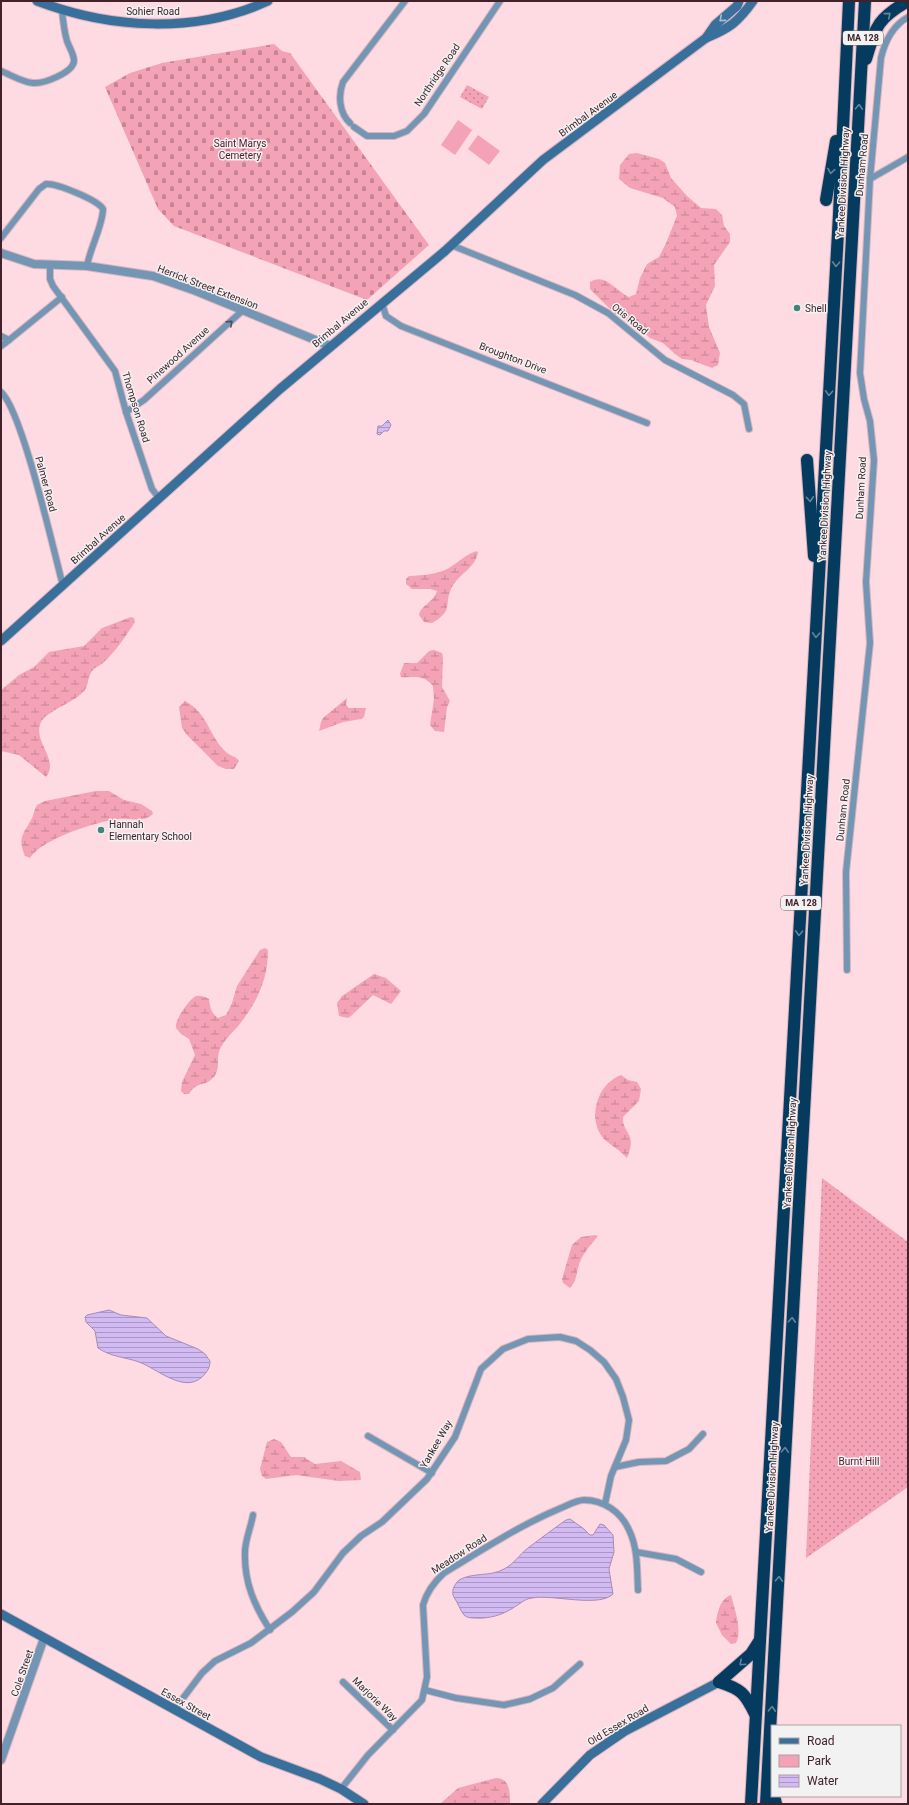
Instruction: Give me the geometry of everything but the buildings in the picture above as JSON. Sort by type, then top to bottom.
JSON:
[{"type":"highway","name":"Yankee Division Highway","points":[[771,1725],[865,1]]},
{"type":"highway","points":[[861,75],[876,27],[886,16],[908,1]]},
{"type":"highway","name":"Yankee Division Highway","points":[[751,1804],[818,608],[849,4]]},
{"type":"highway","points":[[826,200],[836,143],[849,4]]},
{"type":"highway","points":[[807,460],[818,608]]},
{"type":"highway","points":[[719,1682],[751,1654],[760,1639]]},
{"type":"highway","points":[[719,1682],[736,1687],[743,1693],[756,1716]]},
{"type":"highway","name":"Yankee Division Highway","points":[[766,1804],[771,1727]]},
{"type":"highway","points":[[769,1764],[771,1780]]},
{"type":"main road","name":"Sohier Road","points":[[37,1],[90,18],[142,24],[201,21],[248,5],[268,1]]},
{"type":"main road","points":[[706,38],[715,25],[737,6],[739,1]]},
{"type":"main road","points":[[706,38],[728,29],[753,1]]},
{"type":"main road","name":"Brimbal Avenue","points":[[1,641],[330,346],[451,245],[543,160],[706,38]]},
{"type":"main road","name":"Essex Street","points":[[1,1614],[261,1757],[320,1779],[342,1789],[362,1803]]},
{"type":"main road","name":"Old Essex Road","points":[[542,1804],[590,1755],[625,1731],[719,1682]]},
{"type":"street","name":"Northridge Road","points":[[405,1],[342,82],[340,89],[340,102],[345,118],[367,136],[394,136],[407,131],[424,114],[500,1]]},
{"type":"street","points":[[1,71],[22,81],[33,83],[45,81],[72,68],[74,62],[73,56],[64,30],[62,10]]},
{"type":"street","name":"Dunham Road","points":[[847,970],[846,872],[870,643],[866,582],[874,460],[870,421],[864,399],[860,373],[870,179],[881,58],[885,40],[894,29],[908,17]]},
{"type":"street","points":[[870,179],[908,157]]},
{"type":"street","points":[[1,238],[39,189],[46,184],[56,185],[97,202],[103,209],[102,216],[88,255],[87,266]]},
{"type":"street","name":"Otis Road","points":[[451,245],[575,295],[608,313],[664,360],[733,395],[744,404],[749,429]]},
{"type":"street","name":"Herrick Street Extension","points":[[1,253],[28,263],[50,266],[87,266],[153,276],[330,346]]},
{"type":"street","name":"Thompson Road","points":[[50,266],[51,282],[115,371],[126,412],[152,489],[159,498]]},
{"type":"street","points":[[1,346],[62,298]]},
{"type":"street","name":"Broughton Drive","points":[[382,303],[386,316],[401,326],[647,423]]},
{"type":"street","name":"Pinewood Avenue","points":[[126,412],[144,400],[242,311]]},
{"type":"street","points":[[1,336],[9,340]]},
{"type":"street","name":"Palmer Road","points":[[1,392],[8,401],[26,450],[63,586]]},
{"type":"street","name":"Yankee Way","points":[[174,1710],[202,1672],[214,1661],[251,1643],[270,1630],[314,1592],[348,1549],[361,1536],[382,1522],[414,1493],[432,1472],[455,1437],[481,1369],[503,1348],[528,1339],[560,1337],[576,1341],[604,1362],[616,1379],[629,1420],[626,1440],[611,1476],[605,1504]]},
{"type":"street","points":[[615,1467],[639,1462],[666,1461],[689,1449],[704,1434]]},
{"type":"street","points":[[368,1436],[432,1472]]},
{"type":"street","name":"Meadow Road","points":[[342,1789],[368,1755],[422,1700],[427,1677],[423,1605],[426,1595],[435,1582],[444,1573],[543,1515],[583,1499],[605,1504],[611,1507],[622,1517],[630,1530],[636,1552],[638,1590]]},
{"type":"street","points":[[253,1515],[245,1550],[246,1574],[249,1591],[270,1630]]},
{"type":"street","points":[[636,1552],[676,1560],[701,1572]]},
{"type":"street","name":"Cole Street","points":[[1,1760],[44,1638]]},
{"type":"street","points":[[425,1690],[456,1698],[504,1705],[530,1699],[553,1688],[580,1664]]},
{"type":"street","name":"Marjorie Way","points":[[343,1682],[393,1730]]},
{"type":"green space","name":"Saint Marys Cemetery","points":[[274,44],[282,51],[290,53],[429,245],[367,300],[174,226],[158,209],[105,87],[130,73],[162,63]]},
{"type":"green space","points":[[467,85],[489,97],[482,109],[460,97]]},
{"type":"green space","points":[[458,120],[472,130],[455,155],[441,145]]},
{"type":"green space","points":[[478,135],[500,151],[489,165],[468,149]]},
{"type":"green space","points":[[637,153],[659,159],[665,163],[671,178],[687,196],[701,208],[716,209],[722,215],[724,226],[730,234],[730,242],[714,265],[715,286],[706,305],[709,327],[720,353],[718,365],[712,368],[691,360],[682,359],[663,343],[650,338],[632,323],[615,314],[590,289],[590,282],[601,279],[629,297],[636,294],[640,278],[647,264],[659,257],[677,216],[675,207],[663,198],[630,188],[619,179],[620,165],[629,154]]},
{"type":"green space","points":[[477,551],[478,553],[473,563],[452,587],[444,614],[432,623],[424,622],[419,615],[420,612],[433,598],[437,591],[430,589],[412,589],[406,584],[406,579],[409,576],[440,572]]},
{"type":"green space","points":[[131,617],[134,618],[135,622],[112,654],[92,671],[85,690],[73,700],[49,714],[41,722],[39,729],[40,736],[50,764],[46,777],[19,755],[1,751],[1,690],[19,675],[34,667],[49,652],[84,646],[102,628]]},
{"type":"green space","points":[[434,650],[442,653],[442,687],[450,701],[447,707],[444,732],[435,731],[430,725],[434,699],[433,686],[422,678],[401,677],[400,674],[404,663],[417,663],[429,651]]},
{"type":"green space","points":[[347,698],[346,705],[349,708],[366,708],[364,717],[361,719],[343,722],[319,731],[323,718]]},
{"type":"green space","points":[[185,701],[199,712],[220,746],[239,761],[234,769],[226,769],[218,766],[187,735],[182,728],[179,707]]},
{"type":"green space","points":[[96,791],[109,791],[124,800],[141,804],[152,811],[153,814],[149,817],[136,820],[118,819],[108,821],[70,832],[46,844],[36,851],[30,858],[25,856],[21,841],[37,805],[45,801]]},
{"type":"green space","points":[[265,948],[268,950],[264,981],[251,1008],[239,1025],[226,1039],[220,1049],[218,1068],[215,1075],[210,1081],[195,1087],[189,1094],[184,1094],[181,1091],[182,1082],[195,1055],[189,1039],[181,1034],[176,1028],[177,1020],[190,1001],[196,996],[203,996],[209,999],[211,1010],[218,1018],[226,1015],[232,1003],[237,986],[260,950]]},
{"type":"green space","points":[[374,974],[386,978],[401,991],[391,1004],[373,995],[348,1018],[339,1016],[337,1003],[342,996]]},
{"type":"green space","points":[[621,1075],[628,1080],[637,1082],[641,1089],[639,1101],[623,1117],[623,1123],[629,1134],[631,1143],[627,1158],[603,1138],[598,1130],[595,1112],[597,1102],[606,1086],[613,1079]]},
{"type":"green space","name":"Burnt Hill","points":[[822,1178],[908,1242],[908,1487],[806,1558]]},
{"type":"green space","points":[[598,1236],[581,1259],[575,1281],[570,1288],[563,1283],[562,1279],[572,1245],[581,1237]]},
{"type":"green space","points":[[274,1439],[281,1442],[291,1457],[304,1457],[315,1464],[341,1461],[360,1472],[361,1480],[339,1481],[296,1475],[266,1479],[262,1476],[260,1469],[267,1442]]},
{"type":"green space","points":[[731,1595],[739,1632],[736,1643],[731,1644],[722,1635],[716,1623],[718,1611],[722,1603]]},
{"type":"green space","points":[[496,1778],[507,1783],[510,1804],[440,1804],[458,1788]]},
{"type":"water","points":[[388,420],[391,425],[388,431],[384,431],[380,435],[377,434],[378,426],[382,426]]},
{"type":"water","points":[[109,1310],[121,1315],[147,1318],[166,1336],[198,1349],[205,1354],[210,1361],[208,1370],[202,1377],[187,1383],[170,1378],[139,1362],[113,1355],[98,1348],[95,1331],[86,1322],[85,1317],[87,1315]]},
{"type":"water","points":[[570,1519],[590,1535],[593,1535],[600,1524],[604,1525],[613,1535],[614,1552],[609,1569],[613,1594],[606,1598],[597,1600],[541,1597],[532,1598],[500,1615],[485,1618],[472,1618],[464,1615],[453,1594],[454,1586],[459,1580],[470,1576],[493,1573],[504,1569],[511,1565],[528,1548],[566,1520]]},
{"type":"place","name":"Shell","points":[[797,308]]},
{"type":"place","name":"Hannah Elementary School","points":[[101,830]]}]
